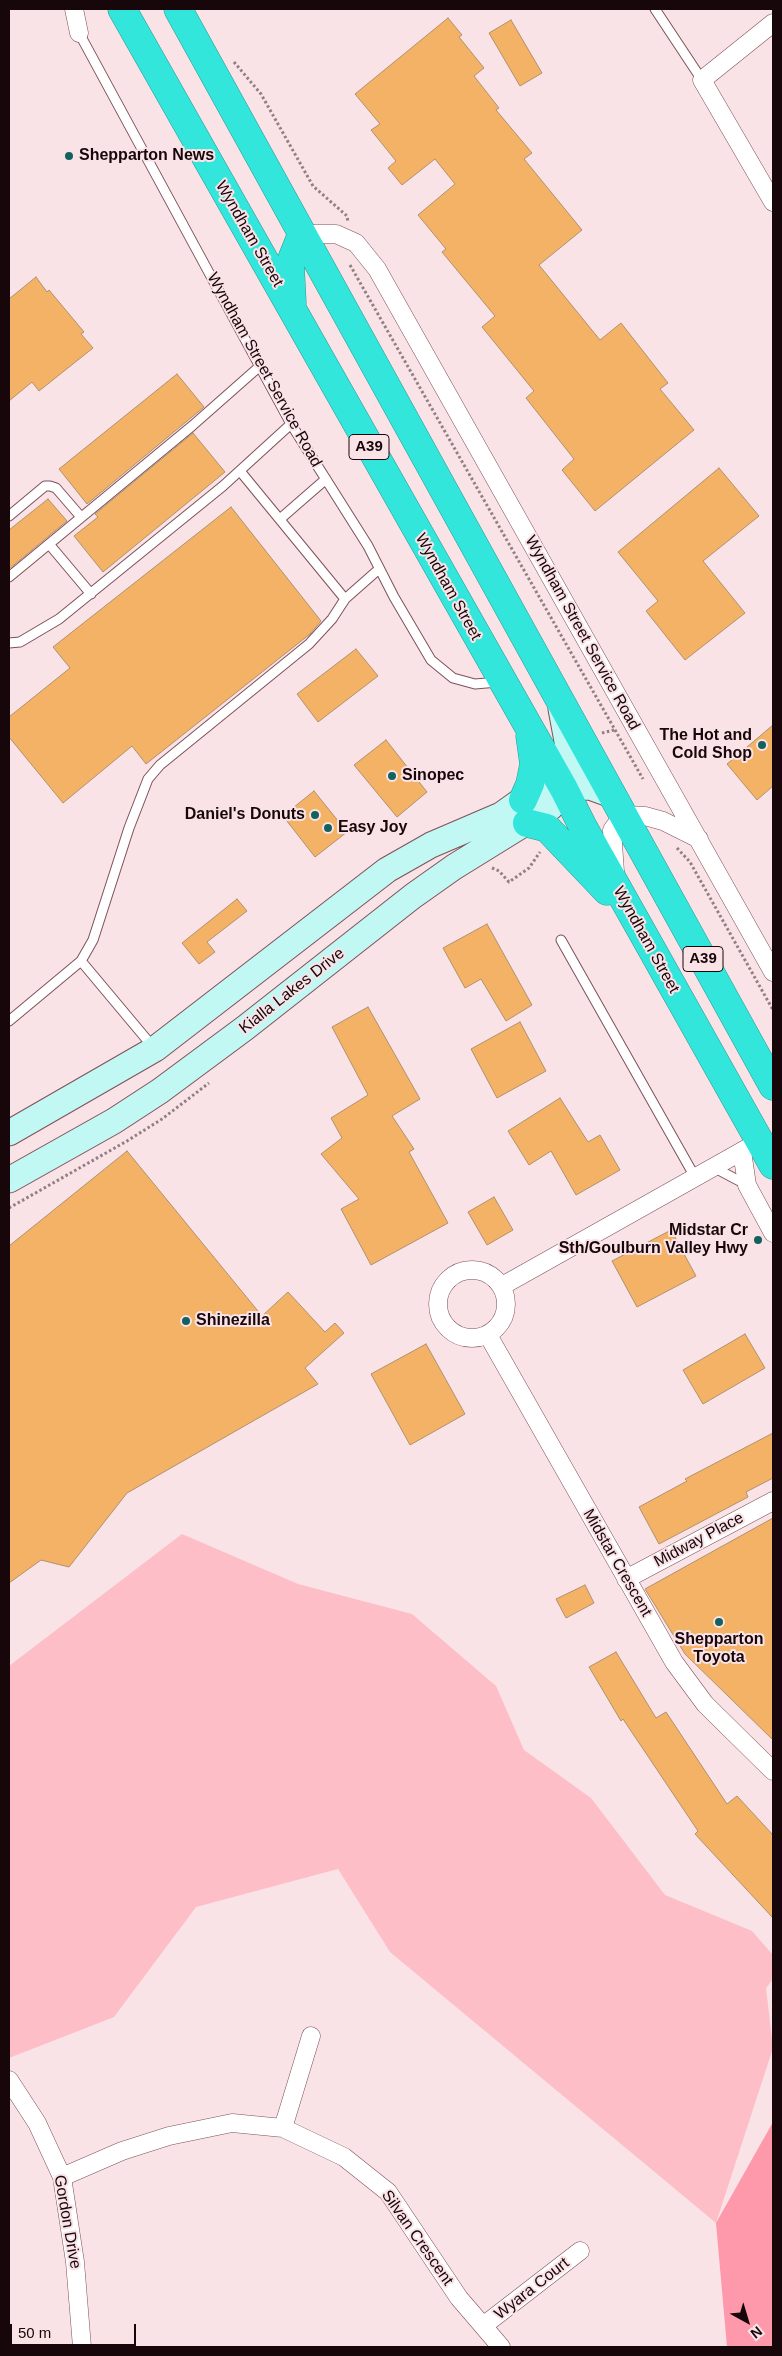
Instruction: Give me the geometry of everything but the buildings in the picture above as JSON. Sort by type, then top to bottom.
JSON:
[{"type":"highway","name":"Wyndham Street","points":[[122,9],[528,729],[564,788],[751,1146],[773,1165]]},
{"type":"highway","name":"A39","points":[[178,9],[773,1086]]},
{"type":"highway","points":[[292,309],[290,264],[302,234]]},
{"type":"highway","points":[[501,681],[512,664],[517,651],[518,626]]},
{"type":"highway","points":[[528,729],[534,764],[525,812],[547,828],[634,919]]},
{"type":"street","points":[[74,9],[79,33]]},
{"type":"street","points":[[773,23],[702,80],[773,202]]},
{"type":"street","points":[[302,234],[336,234],[346,238]]},
{"type":"street","name":"Wyndham Street Service Road","points":[[346,238],[356,243],[377,269],[773,972]]},
{"type":"street","name":"Kialla Lakes Drive","points":[[9,1133],[155,1049],[387,870],[431,845],[501,815],[551,807],[572,773],[560,699]]},
{"type":"street","points":[[564,788],[590,787],[617,805],[660,820],[699,839]]},
{"type":"street","points":[[617,805],[612,830],[612,854],[618,890]]},
{"type":"street","name":"Kialla Lakes Drive","points":[[9,1180],[114,1121],[152,1096],[245,1028],[422,889],[454,867],[525,812]]},
{"type":"street","points":[[401,862],[422,889]]},
{"type":"street","points":[[155,1049],[169,1068],[177,1069],[206,1048],[245,1028]]},
{"type":"street","points":[[502,1286],[751,1146]]},
{"type":"street","points":[[751,1146],[747,1185],[773,1233]]},
{"type":"street","points":[[478,1270],[489,1274],[502,1286],[506,1297],[507,1309],[503,1320],[488,1335],[477,1338],[465,1338],[454,1333],[441,1319],[438,1308],[439,1296],[444,1285],[455,1275],[466,1271],[478,1270]]},
{"type":"street","name":"Midstar Crescent","points":[[488,1335],[674,1662],[705,1704],[773,1771]]},
{"type":"street","name":"Midway Place","points":[[626,1579],[773,1501]]},
{"type":"street","points":[[283,2128],[311,2036]]},
{"type":"street","name":"Gordon Drive","points":[[9,2080],[37,2123],[62,2177],[75,2262],[82,2347]]},
{"type":"street","name":"Silvan Crescent","points":[[62,2177],[122,2150],[170,2136],[232,2123],[283,2128],[344,2157],[388,2192],[459,2298],[501,2347]]},
{"type":"street","name":"Wyara Court","points":[[483,2326],[580,2251]]},
{"type":"lane","name":"Wyndham Street Service Road","points":[[65,9],[291,424],[368,546],[394,597],[431,660],[453,678],[474,684],[501,681]]},
{"type":"lane","points":[[655,9],[702,80]]},
{"type":"lane","points":[[9,577],[192,426],[260,366]]},
{"type":"lane","points":[[9,643],[20,642],[58,619],[91,594],[240,471],[291,424]]},
{"type":"lane","points":[[240,471],[345,599]]},
{"type":"lane","points":[[280,519],[326,480]]},
{"type":"lane","points":[[9,516],[45,486],[50,486],[56,488],[81,518]]},
{"type":"lane","points":[[49,544],[91,594]]},
{"type":"lane","points":[[9,1021],[81,961],[93,940],[129,828],[148,779],[160,765],[309,644],[332,619],[345,599],[379,568]]},
{"type":"lane","points":[[561,940],[695,1177]]},
{"type":"lane","points":[[81,961],[155,1049]]},
{"type":"lane","points":[[713,1167],[747,1185]]},
{"type":"path","points":[[230,55],[261,94],[314,186],[347,216],[346,238],[342,248],[349,263],[646,785]]},
{"type":"path","points":[[660,820],[664,835],[690,862],[773,1010]]},
{"type":"shaded area","points":[[182,1534],[298,1584],[412,1614],[496,1686],[524,1750],[591,1798],[665,1895],[752,1931],[773,1955],[773,1979],[766,1988],[773,2048],[716,2223],[390,1952],[338,1869],[196,1907],[114,2017],[9,2058],[9,1666]]},
{"type":"shaded area","points":[[773,2122],[773,2347],[727,2347],[716,2223]]},
{"type":"place","name":"Shepparton News","points":[[69,156]]},
{"type":"place","name":"The Hot and Cold Shop","points":[[762,745]]},
{"type":"place","name":"Sinopec","points":[[392,776]]},
{"type":"place","name":"Daniel's Donuts","points":[[315,815]]},
{"type":"place","name":"Easy Joy","points":[[328,828]]},
{"type":"place","name":"Midstar Cr Sth/Goulburn Valley Hwy","points":[[758,1240]]},
{"type":"place","name":"Shinezilla","points":[[186,1321]]},
{"type":"place","name":"Shepparton Toyota","points":[[719,1622]]}]
